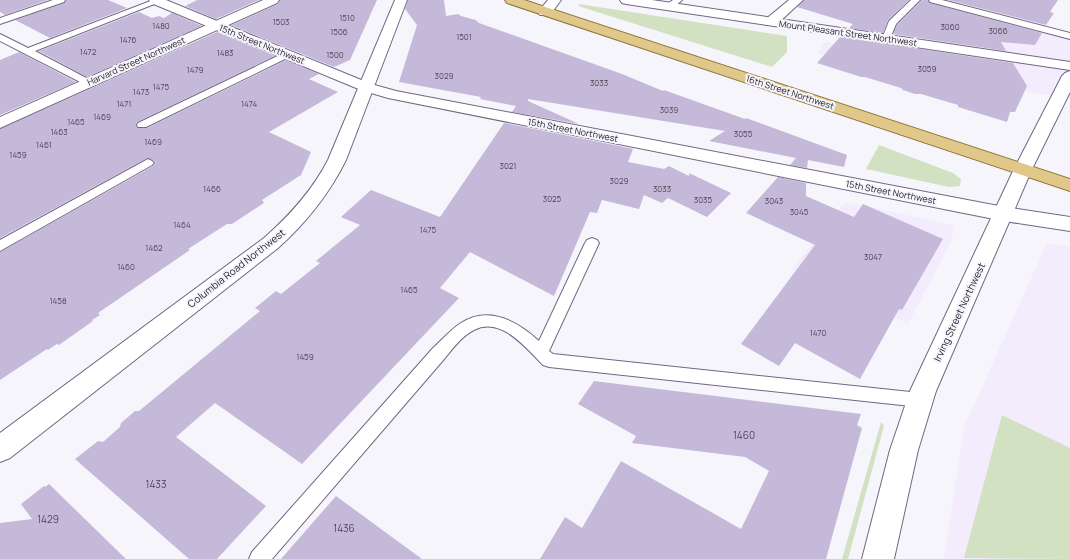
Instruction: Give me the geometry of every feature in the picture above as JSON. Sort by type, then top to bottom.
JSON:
[{"type":"main road","name":"Harvard Street Northwest","points":[[0,123],[273,0]]},
{"type":"main road","name":"Columbia Road Northwest","points":[[0,449],[271,243],[290,226],[313,200],[329,176],[401,0]]},
{"type":"main road","name":"16th Street Northwest","points":[[511,0],[550,6],[1070,185]]},
{"type":"main road","points":[[532,0],[550,6]]},
{"type":"main road","name":"Mount Pleasant Street Northwest","points":[[626,0],[674,3],[771,22],[1070,66]]},
{"type":"main road","points":[[771,22],[797,0]]},
{"type":"main road","name":"15th Street Northwest","points":[[156,1],[366,88],[394,95],[1004,214],[1070,224]]},
{"type":"main road","name":"Irving Street Northwest","points":[[878,559],[904,450],[928,378],[1004,214],[1023,169],[1070,76]]},
{"type":"lane","points":[[0,21],[61,0]]},
{"type":"lane","points":[[886,39],[892,23],[916,0]]},
{"type":"lane","points":[[933,0],[1070,36]]},
{"type":"lane","points":[[27,51],[156,1]]},
{"type":"lane","points":[[1,39],[89,83]]},
{"type":"lane","points":[[142,125],[286,55]]},
{"type":"lane","points":[[0,246],[148,163]]},
{"type":"lane","points":[[541,352],[592,243]]},
{"type":"lane","points":[[258,559],[458,333],[469,325],[481,321],[494,321],[506,324],[518,331],[549,360],[920,400]]},
{"type":"shaded area","points":[[918,0],[928,0],[1063,35],[1070,35],[1070,99],[817,53],[825,42],[867,48]]},
{"type":"shaded area","points":[[845,202],[953,225],[952,240],[908,324],[792,269]]},
{"type":"shaded area","points":[[1047,243],[1070,246],[1070,559],[944,559],[964,427]]},
{"type":"green space","points":[[579,4],[787,36],[787,52],[772,67],[578,6]]},
{"type":"green space","points":[[879,145],[953,173],[961,179],[960,186],[949,187],[866,169]]},
{"type":"green space","points":[[1002,415],[1070,448],[1070,559],[964,558]]},
{"type":"green space","points":[[881,422],[884,426],[848,559],[842,559]]},
{"type":"building","points":[[0,0],[48,0],[5,15],[0,12]]},
{"type":"building","points":[[66,0],[108,0],[127,8],[50,38],[15,20],[64,3]]},
{"type":"building","points":[[197,0],[259,0],[216,19],[185,6]]},
{"type":"building","points":[[280,0],[377,0],[350,60],[334,67],[231,25],[278,4]]},
{"type":"building","points":[[408,0],[444,0],[446,16],[458,14],[476,20],[479,23],[622,74],[663,91],[664,90],[745,119],[746,118],[847,155],[844,167],[808,160],[807,168],[790,165],[796,158],[709,141],[725,131],[528,99],[528,101],[579,124],[512,112],[516,106],[480,99],[481,97],[399,82],[417,25],[405,9]]},
{"type":"building","points":[[804,0],[909,0],[888,20],[883,33],[849,28],[853,24],[797,7]]},
{"type":"building","points":[[922,0],[928,0],[930,3],[1042,33],[1035,45],[1001,42],[1006,51],[893,34],[897,25]]},
{"type":"building","points":[[948,0],[1058,0],[1050,12],[1054,13],[1046,25]]},
{"type":"building","points":[[139,12],[152,18],[159,16],[164,18],[172,13],[202,26],[87,77],[39,51]]},
{"type":"building","points":[[217,32],[275,56],[137,122],[137,128],[147,128],[286,60],[319,74],[309,79],[338,92],[269,132],[311,152],[301,175],[262,200],[264,203],[232,224],[227,224],[188,249],[190,250],[98,313],[100,315],[92,320],[93,321],[59,345],[57,344],[48,350],[47,349],[0,380],[0,252],[156,163],[147,158],[0,238],[0,129]]},
{"type":"building","points":[[840,37],[1013,63],[1027,86],[1015,112],[1010,112],[1007,122],[958,107],[958,105],[921,94],[915,94],[901,88],[817,63]]},
{"type":"building","points":[[19,52],[76,82],[0,115],[0,60]]},
{"type":"building","points":[[504,123],[633,149],[628,162],[664,169],[669,166],[689,176],[689,173],[731,193],[707,217],[668,198],[662,203],[644,195],[639,209],[602,200],[597,213],[590,212],[554,296],[470,252],[440,288],[459,298],[302,464],[215,403],[176,437],[266,506],[217,559],[189,559],[75,459],[98,441],[103,442],[135,411],[139,411],[260,311],[255,308],[276,291],[281,294],[320,263],[316,261],[360,225],[341,217],[371,190],[440,217]]},
{"type":"building","points":[[778,177],[806,183],[806,196],[854,217],[863,204],[943,239],[902,310],[899,309],[860,379],[795,343],[779,366],[741,344],[815,245],[746,213]]},
{"type":"building","points":[[594,381],[861,414],[857,425],[862,428],[826,559],[540,559],[565,517],[582,528],[621,461],[741,529],[769,471],[745,457],[632,443],[636,436],[578,404]]},
{"type":"building","points":[[49,484],[126,559],[0,559],[0,523],[32,519],[21,504],[44,486],[45,487]]},
{"type":"building","points":[[336,496],[422,559],[281,559]]}]
